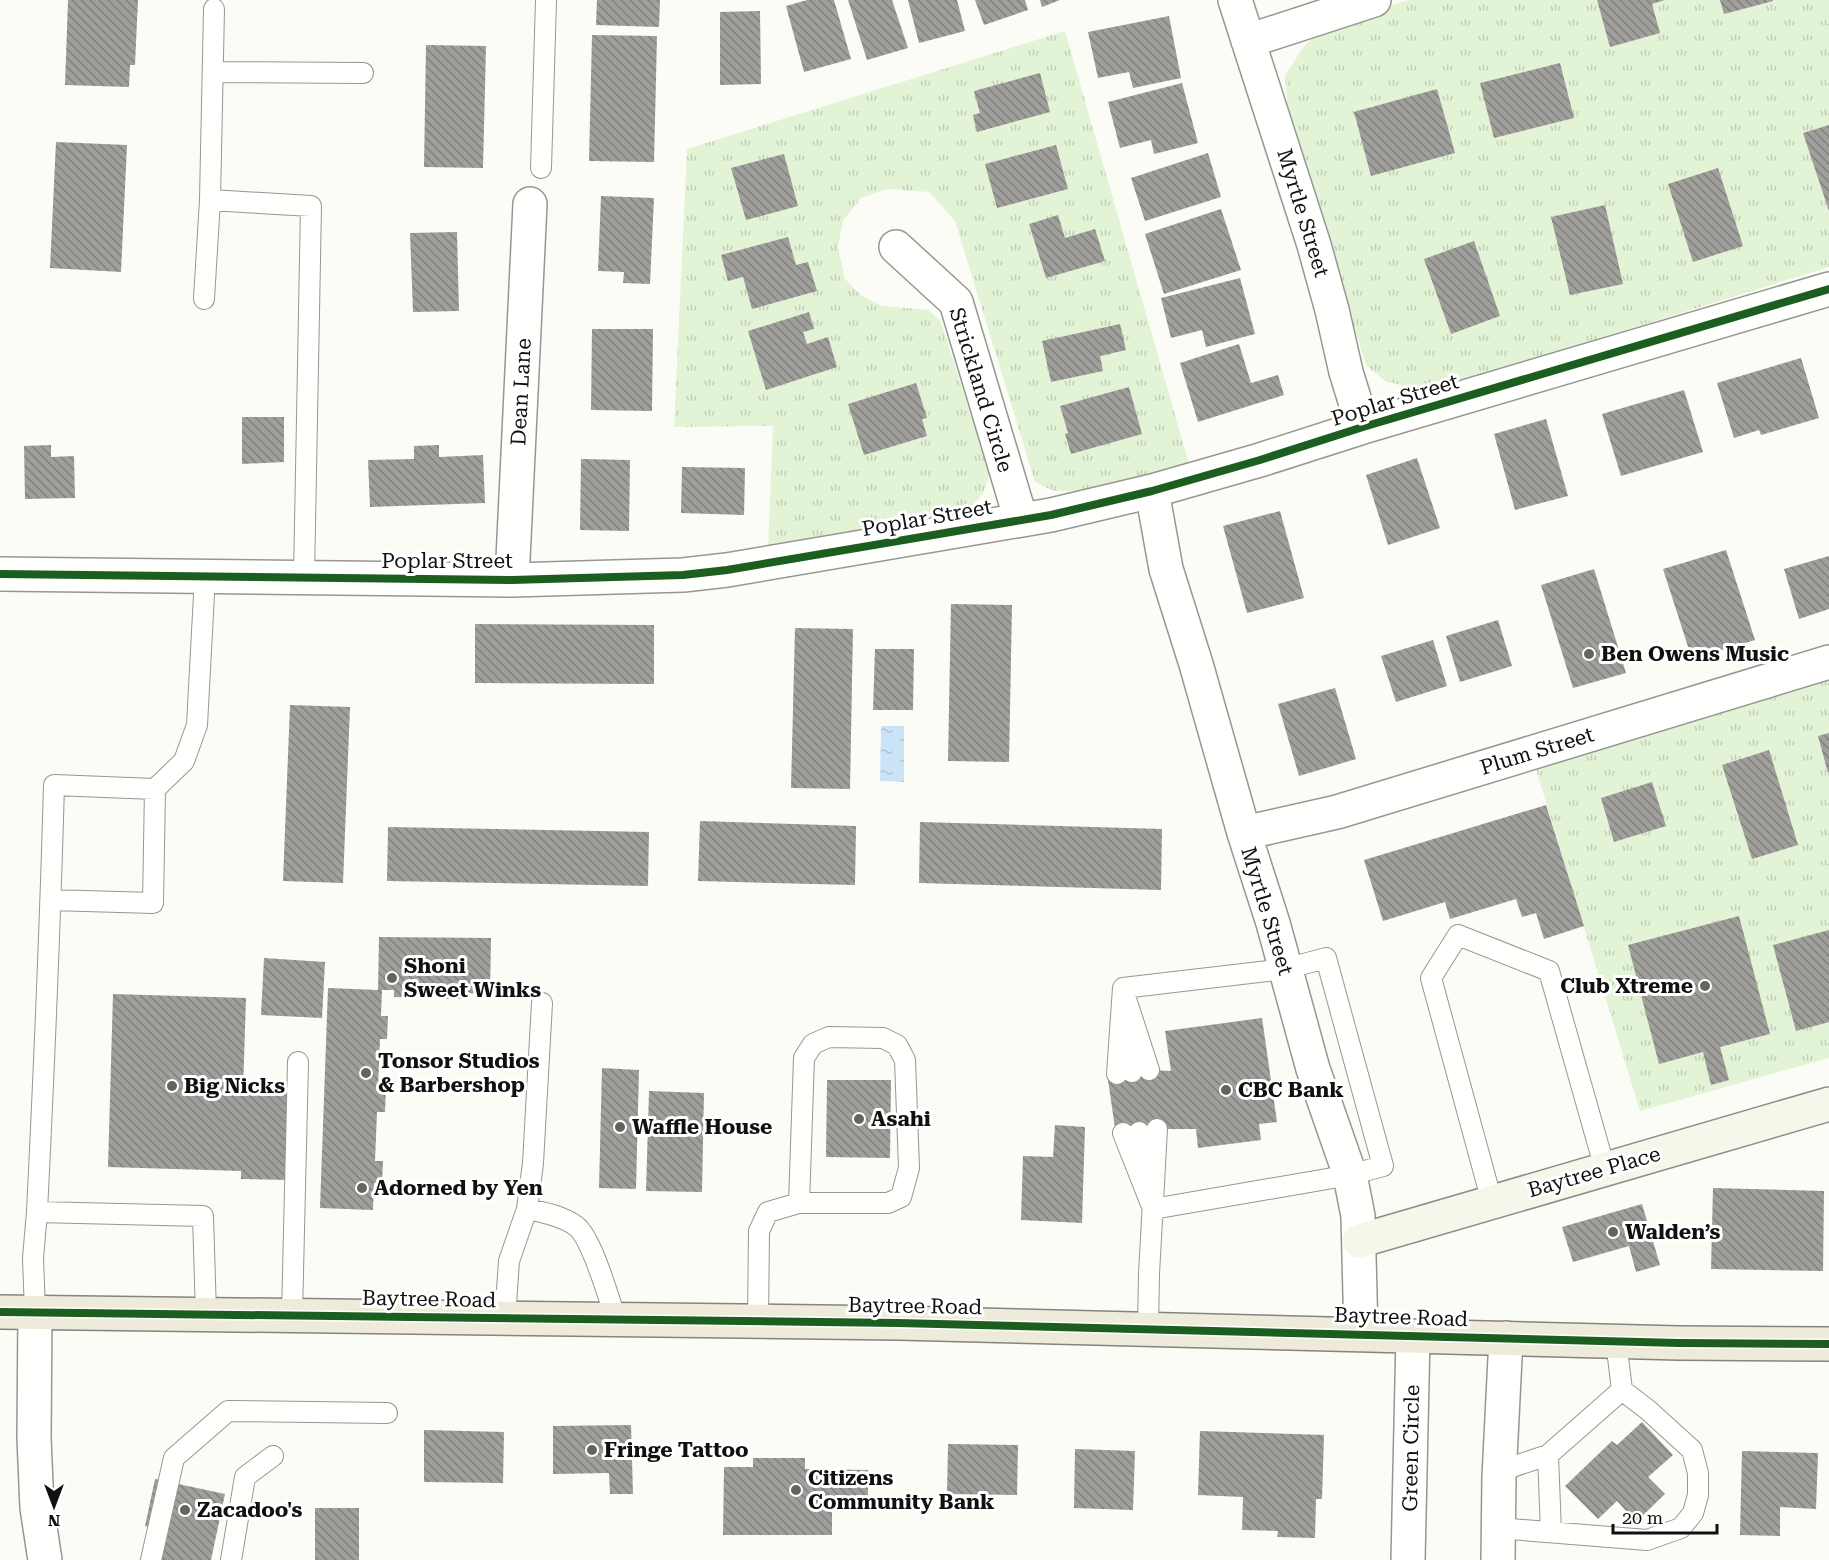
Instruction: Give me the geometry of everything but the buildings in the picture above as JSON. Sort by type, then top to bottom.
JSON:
[{"type":"main road","name":"Baytree Road","points":[[0,1312],[758,1321],[1413,1337],[1829,1344]]},
{"type":"street","name":"Myrtle Street","points":[[1235,0],[1314,245],[1346,372],[1363,427]]},
{"type":"street","points":[[1248,41],[1374,0]]},
{"type":"street","name":"Dean Lane","points":[[512,580],[530,204]]},
{"type":"street","name":"Strickland Circle","points":[[896,247],[956,302],[1022,520]]},
{"type":"street","name":"Poplar Street","points":[[0,574],[512,580],[683,575],[727,570],[1051,515],[1152,491],[1829,289]]},
{"type":"street","name":"Myrtle Street","points":[[1152,491],[1166,570],[1273,923],[1314,1069],[1350,1175],[1358,1216],[1361,1334]]},
{"type":"street","name":"Plum Street","points":[[1244,833],[1337,812],[1829,662]]},
{"type":"street","name":"Baytree Place","points":[[1359,1241],[1829,1104]]},
{"type":"street","points":[[35,1312],[34,1438],[37,1508],[45,1560]]},
{"type":"street","name":"Green Circle","points":[[1408,1560],[1413,1337]]},
{"type":"street","points":[[1498,1544],[1506,1338]]},
{"type":"lane","points":[[541,168],[546,0]]},
{"type":"lane","points":[[204,300],[210,200],[214,9]]},
{"type":"lane","points":[[214,72],[363,73]]},
{"type":"lane","points":[[210,200],[311,206],[304,578]]},
{"type":"lane","points":[[51,900],[153,903],[155,789],[184,761],[197,725],[205,576]]},
{"type":"lane","points":[[35,1312],[33,1258],[51,900],[54,785],[155,789]]},
{"type":"lane","points":[[1492,1202],[1431,978],[1458,935],[1549,971],[1605,1169]]},
{"type":"lane","points":[[1123,988],[1285,969]]},
{"type":"lane","points":[[1123,988],[1133,1072],[1123,988]]},
{"type":"lane","points":[[505,1318],[509,1261],[527,1209],[533,1163],[542,1003]]},
{"type":"lane","points":[[758,1321],[759,1230],[768,1212],[799,1203],[888,1203],[901,1197],[909,1168],[905,1060],[897,1045],[883,1038],[829,1037],[813,1044],[804,1058],[799,1203]]},
{"type":"lane","points":[[291,1315],[298,1062]]},
{"type":"lane","points":[[1140,1132],[1153,1209],[1148,1329]]},
{"type":"lane","points":[[1153,1209],[1350,1175]]},
{"type":"lane","points":[[527,1209],[545,1212],[577,1227],[588,1242],[616,1320]]},
{"type":"lane","points":[[37,1212],[203,1216],[206,1314]]},
{"type":"lane","points":[[1498,1544],[1551,1533],[1647,1540],[1681,1528],[1693,1513],[1698,1495],[1698,1473],[1692,1450],[1622,1390],[1616,1341]]},
{"type":"lane","points":[[1500,1471],[1548,1455],[1622,1390]]},
{"type":"lane","points":[[151,1560],[174,1458],[228,1412],[387,1413]]},
{"type":"lane","points":[[1548,1455],[1551,1533]]},
{"type":"lane","points":[[231,1560],[245,1477],[273,1456]]},
{"type":"green space","points":[[1409,0],[1829,0],[1829,267],[1446,386],[1416,389],[1385,381],[1366,365],[1288,111],[1285,75],[1305,45],[1335,21]]},
{"type":"green space","points":[[1065,31],[1189,464],[1091,491],[1054,491],[1035,482],[955,221],[929,192],[887,189],[861,198],[843,221],[838,247],[845,279],[862,296],[882,306],[929,310],[941,322],[989,472],[986,485],[978,500],[964,514],[768,548],[773,426],[674,427],[687,149]]},
{"type":"green space","points":[[1829,677],[1829,1058],[1640,1111],[1535,766]]},
{"type":"water","points":[[881,726],[904,726],[904,782],[880,781]]},
{"type":"cycle path","points":[[0,574],[512,580],[683,575],[727,570],[1051,515],[1152,491],[1829,289]]},
{"type":"cycle path","points":[[0,1312],[898,1323],[1679,1343],[1829,1344]]},
{"type":"place","name":"Ben Owens Music","points":[[1589,654]]},
{"type":"place","name":"Shoni Sweet Winks","points":[[392,978]]},
{"type":"place","name":"Club Xtreme","points":[[1705,986]]},
{"type":"place","name":"Tonsor Studios & Barbershop","points":[[366,1073]]},
{"type":"place","name":"Big Nicks","points":[[172,1086]]},
{"type":"place","name":"CBC Bank","points":[[1226,1090]]},
{"type":"place","name":"Asahi","points":[[859,1119]]},
{"type":"place","name":"Waffle House","points":[[620,1127]]},
{"type":"place","name":"Adorned by Yen","points":[[362,1188]]},
{"type":"place","name":"Walden’s","points":[[1613,1232]]},
{"type":"place","name":"Fringe Tattoo","points":[[592,1450]]},
{"type":"place","name":"Citizens Community Bank","points":[[796,1490]]},
{"type":"place","name":"Zacadoo's","points":[[185,1510]]}]
